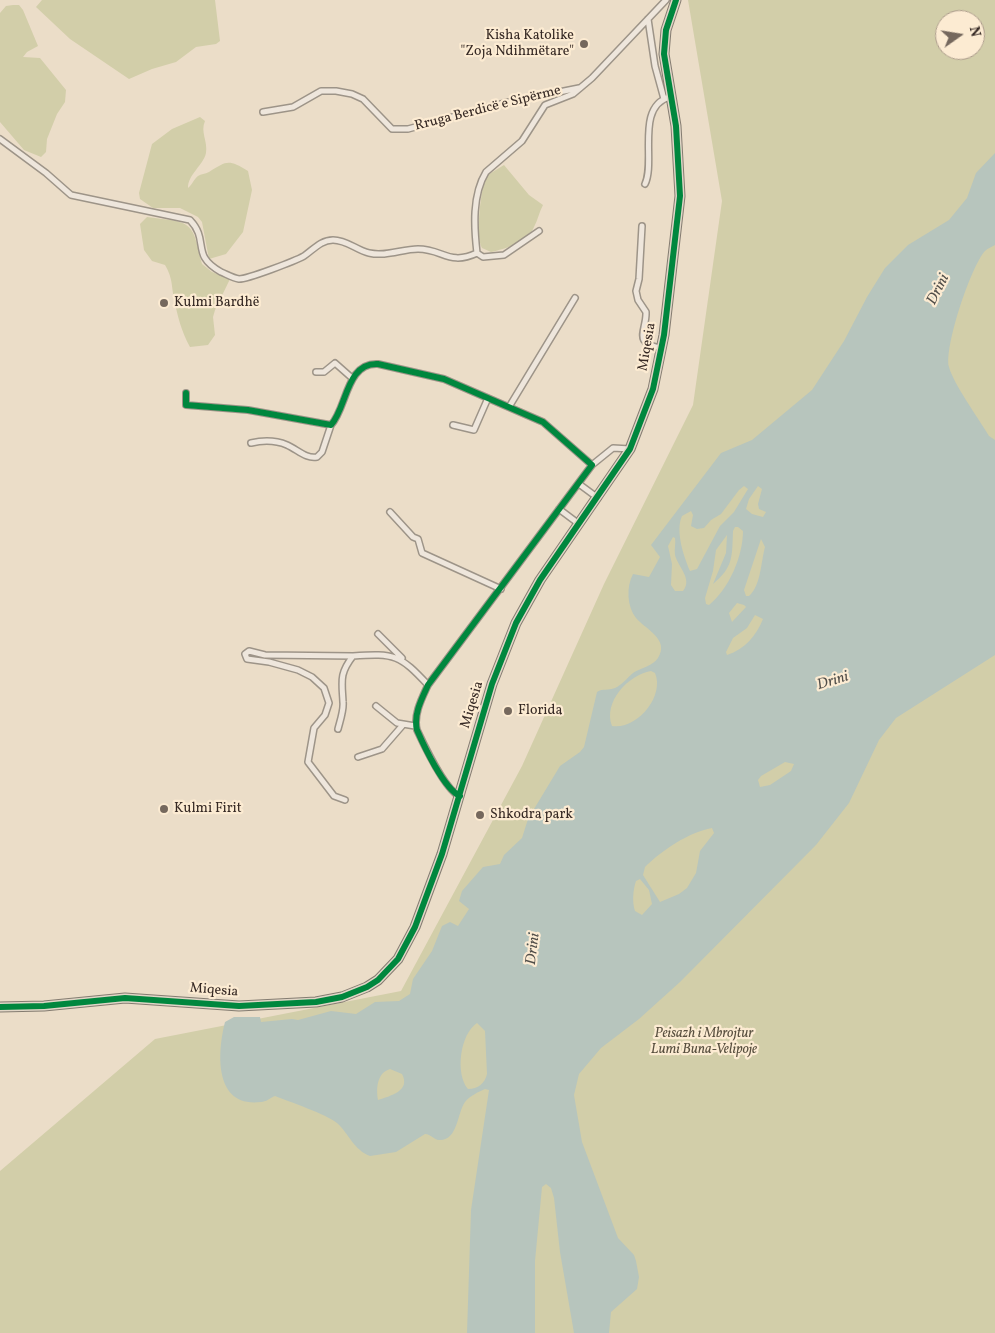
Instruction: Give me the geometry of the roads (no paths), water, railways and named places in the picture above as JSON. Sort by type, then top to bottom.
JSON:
[{"type":"main road","points":[[666,0],[668,22]]},
{"type":"main road","points":[[668,22],[676,0]]},
{"type":"main road","name":"Miqesia","points":[[0,1007],[44,1006],[125,998],[226,1006],[280,1005],[328,1000],[361,990],[378,980],[390,969],[409,941],[442,854],[492,684],[516,623],[540,580],[630,449],[650,401],[662,348],[678,220],[680,184],[678,141],[667,98],[664,45],[668,22]]},
{"type":"street","name":"Rruga Berdicë e Sipërme","points":[[263,112],[293,108],[322,92],[336,90],[363,99],[392,129],[408,128],[504,102],[580,88],[611,60],[666,0]]},
{"type":"street","points":[[645,184],[650,172],[647,148],[651,122],[656,106],[667,98],[655,66],[648,20]]},
{"type":"street","points":[[477,253],[474,223],[478,188],[486,172],[515,150],[545,105],[573,94],[580,88]]},
{"type":"street","points":[[0,139],[46,173],[71,196],[190,220],[200,234],[201,250],[206,262],[226,274],[240,279],[291,262],[322,242],[333,240],[347,242],[369,253],[384,255],[421,249],[459,259],[477,253]]},
{"type":"street","points":[[642,226],[639,279],[636,291],[638,300],[646,312],[642,335],[646,343],[652,347],[662,348]]},
{"type":"street","points":[[477,253],[483,257],[504,255],[539,231]]},
{"type":"street","points":[[510,407],[575,298]]},
{"type":"street","points":[[316,372],[324,372],[335,363],[352,378]]},
{"type":"street","points":[[251,443],[273,441],[289,446],[306,456],[317,457],[322,452],[331,425],[352,378],[371,365],[378,364],[444,379],[547,424],[592,465]]},
{"type":"street","points":[[186,393],[186,405],[248,410],[331,425]]},
{"type":"street","points":[[453,425],[474,430],[488,398]]},
{"type":"street","points":[[460,796],[454,794],[415,726],[421,701],[428,685],[592,465],[613,448],[630,449]]},
{"type":"street","points":[[579,484],[598,498]]},
{"type":"street","points":[[559,510],[579,524]]},
{"type":"street","points":[[390,512],[413,537],[418,539],[422,553],[501,588]]},
{"type":"street","points":[[378,634],[428,685]]},
{"type":"street","points":[[345,800],[334,796],[308,762],[314,728],[325,716],[330,703],[324,688],[312,677],[298,670],[269,662],[247,659],[245,654],[248,651],[265,655],[393,656],[408,664]]},
{"type":"street","points":[[338,730],[344,703],[341,686],[342,674],[353,656]]},
{"type":"street","points":[[376,706],[402,726],[415,726]]},
{"type":"street","points":[[358,757],[382,749],[402,726]]},
{"type":"water","name":"Drini","points":[[995,153],[995,245],[987,249],[979,259],[966,289],[951,343],[949,367],[951,374],[989,436],[995,440],[995,655],[896,718],[879,740],[849,803],[816,845],[680,982],[639,1019],[601,1048],[579,1074],[574,1095],[582,1142],[618,1238],[634,1255],[639,1277],[637,1289],[611,1312],[609,1333],[574,1333],[560,1252],[554,1198],[551,1188],[546,1184],[542,1187],[535,1261],[535,1333],[467,1333],[471,1210],[489,1090],[480,1091],[465,1102],[453,1131],[445,1139],[437,1140],[425,1134],[396,1152],[370,1156],[356,1146],[337,1123],[317,1112],[275,1096],[266,1101],[246,1102],[234,1096],[222,1076],[220,1063],[225,1022],[234,1017],[260,1017],[261,1022],[298,1020],[331,1011],[356,1014],[375,1002],[399,1001],[410,994],[413,979],[432,951],[442,926],[450,922],[458,926],[469,909],[459,901],[462,891],[483,867],[500,864],[504,855],[522,838],[528,819],[560,766],[584,747],[597,692],[618,687],[633,673],[653,663],[658,658],[661,651],[659,640],[636,618],[628,597],[629,585],[633,574],[649,577],[660,557],[651,545],[721,453],[752,440],[812,390],[844,341],[885,268],[908,245],[949,220],[967,198],[976,173]],"holes":[[[744,486],[748,489],[734,512],[720,526],[697,569],[690,571],[680,536],[679,529],[682,516],[691,511],[693,515],[691,526],[697,529],[704,528],[711,520],[721,514],[739,490]],[[758,486],[762,489],[758,504],[759,509],[766,512],[763,517],[752,514],[746,509],[749,499]],[[735,527],[738,527],[743,531],[738,561],[734,571],[723,590],[709,605],[706,604],[705,598],[713,571],[716,550],[727,535],[726,553],[713,584],[725,572],[730,560],[733,531]],[[673,537],[675,538],[675,555],[686,578],[686,586],[683,591],[675,591],[671,585],[672,564],[668,546]],[[761,539],[765,547],[760,573],[756,586],[749,596],[746,596],[744,590]],[[737,603],[746,607],[732,622],[729,613]],[[755,615],[763,619],[757,631],[744,645],[727,655],[726,652],[733,638],[747,628]],[[651,671],[655,673],[657,682],[656,692],[647,710],[631,723],[612,726],[611,708],[614,699],[626,684],[634,678]],[[785,762],[794,764],[791,771],[770,785],[760,787],[758,780],[761,776]],[[712,828],[714,833],[700,851],[696,873],[687,888],[679,894],[660,902],[643,875],[645,867],[667,849],[694,834]],[[640,879],[649,890],[652,904],[642,915],[635,911],[633,900],[636,881]],[[477,1023],[485,1031],[487,1074],[485,1080],[472,1089],[468,1089],[462,1074],[461,1054],[471,1028]],[[390,1069],[402,1074],[404,1085],[398,1092],[378,1100],[377,1086],[382,1074]]]},
{"type":"place","name":"Kisha Katolike \"Zoja Ndihmëtare\"","points":[[584,44]]},
{"type":"place","name":"Kulmi Bardhë","points":[[164,303]]},
{"type":"place","name":"Florida","points":[[508,711]]},
{"type":"place","name":"Kulmi Firit","points":[[164,809]]},
{"type":"place","name":"Shkodra park","points":[[480,815]]},
{"type":"park label","name":"Peisazh i Mbrojtur Lumi Buna-Velipoje","points":[[704,1042]]}]
